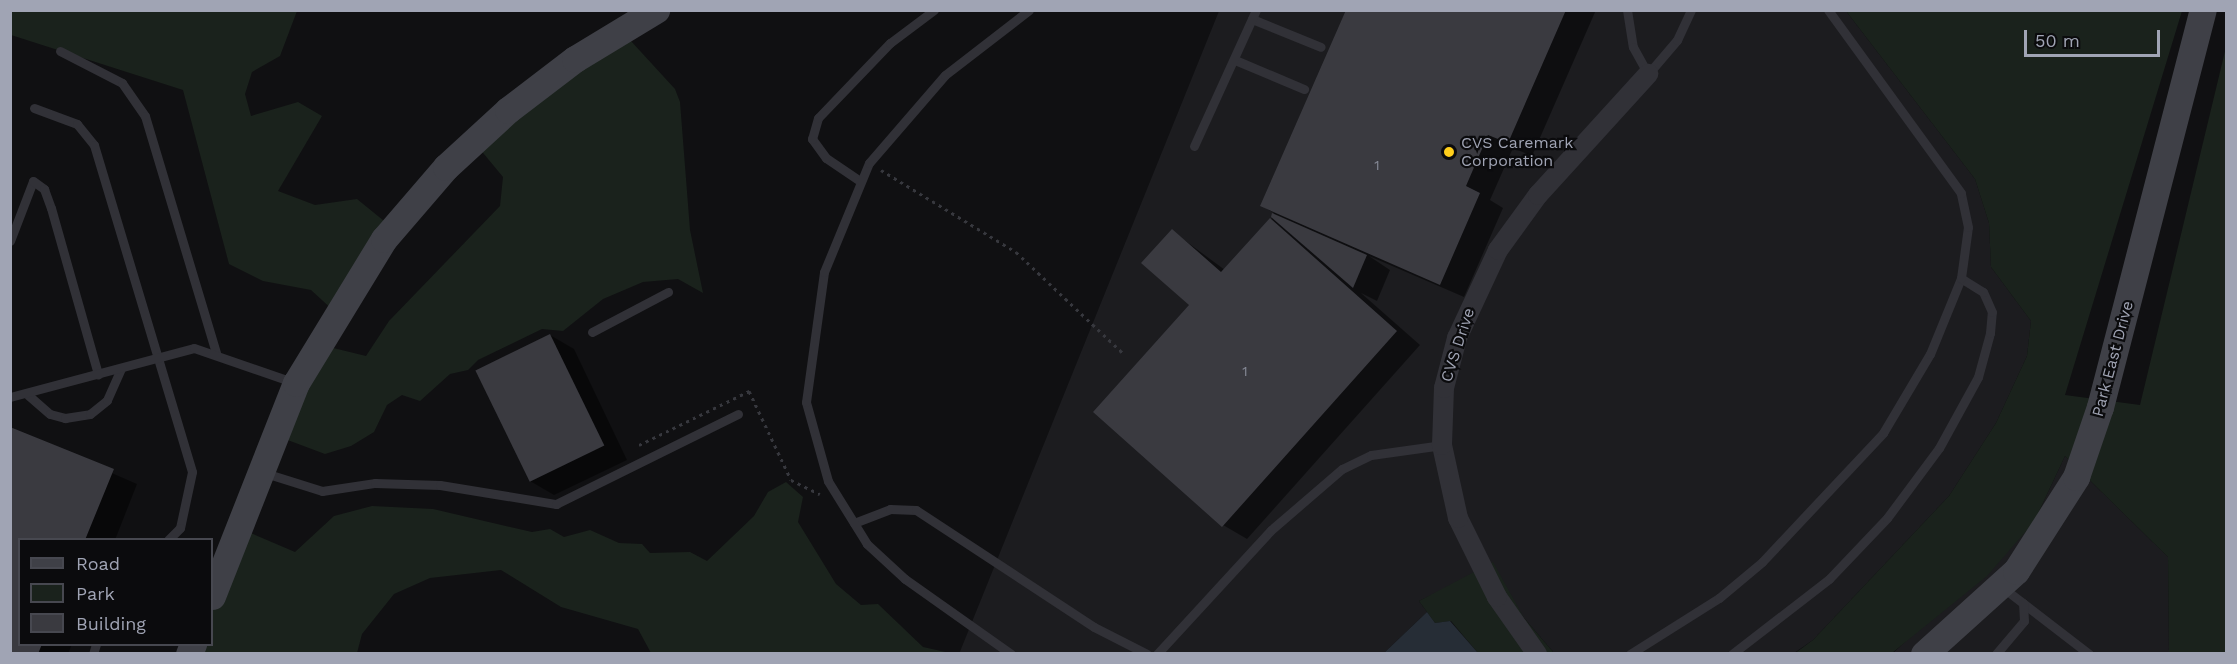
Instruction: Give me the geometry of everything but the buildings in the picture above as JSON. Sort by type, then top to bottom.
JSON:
[{"type":"street","points":[[213,593],[296,383],[368,261],[446,167],[541,83],[656,10]]},
{"type":"street","name":"Park East Drive","points":[[1924,654],[2002,587],[2055,517],[2090,440],[2203,10]]},
{"type":"street","name":"CVS Drive","points":[[1537,654],[1472,551],[1452,499],[1442,445],[1449,362],[1498,250],[1538,195],[1648,74]]},
{"type":"lane","points":[[860,181],[826,159],[812,140],[819,118],[890,43],[934,10]]},
{"type":"lane","points":[[1011,654],[905,579],[867,544],[828,481],[806,402],[824,272],[869,163],[945,75],[1029,10]]},
{"type":"lane","points":[[1627,10],[1633,47],[1648,74],[1677,40],[1691,10]]},
{"type":"lane","points":[[1630,654],[1719,598],[1762,562],[1883,433],[1930,354],[1961,278],[1968,227],[1960,194],[1827,10]]},
{"type":"lane","points":[[1194,146],[1254,15],[1321,48]]},
{"type":"lane","points":[[60,51],[122,82],[145,116],[216,353]]},
{"type":"lane","points":[[1235,60],[1304,90]]},
{"type":"lane","points":[[34,108],[77,124],[91,139],[192,472],[180,528],[170,538]]},
{"type":"lane","points":[[10,241],[33,182],[44,189],[51,208],[98,374]]},
{"type":"lane","points":[[1732,654],[1829,579],[1887,518],[1939,448],[1978,377],[1990,333],[1992,312],[1983,292],[1961,278]]},
{"type":"lane","points":[[592,332],[668,292]]},
{"type":"lane","points":[[10,397],[28,395],[194,348],[216,353],[296,383]]},
{"type":"lane","points":[[28,395],[50,414],[65,418],[90,414],[107,400],[122,368]]},
{"type":"lane","points":[[260,471],[311,489],[375,483],[440,485],[556,504],[738,414]]},
{"type":"lane","points":[[1157,654],[1271,530],[1342,469],[1371,455],[1442,445]]},
{"type":"lane","points":[[854,523],[890,509],[922,513],[1094,627],[1147,654]]},
{"type":"lane","points":[[2002,587],[2089,654]]},
{"type":"lane","points":[[1996,654],[2024,621],[2023,603]]},
{"type":"path","points":[[869,163],[1016,252],[1124,354]]},
{"type":"path","points":[[639,445],[748,391],[791,480],[843,506]]},
{"type":"shaded area","points":[[1219,11],[1846,11],[1975,179],[1989,223],[1991,267],[2031,321],[2027,356],[1996,423],[1949,496],[1813,640],[1794,653],[1554,653],[1524,618],[1444,589],[1419,601],[1427,612],[1384,653],[959,654]]},
{"type":"shaded area","points":[[2065,456],[2168,557],[2169,653],[1892,654],[2034,522]]},
{"type":"shaded area","points":[[1427,612],[1435,623],[1450,621],[1478,653],[1384,653]]},
{"type":"green space","points":[[11,11],[297,11],[280,56],[252,72],[245,94],[251,116],[298,102],[322,116],[278,191],[315,205],[357,199],[389,225],[335,312],[311,290],[263,281],[229,264],[183,90],[11,35]]},
{"type":"green space","points":[[1846,11],[2182,11],[2065,395],[2140,405],[2226,47],[2226,653],[2169,653],[2168,557],[2065,456],[2034,522],[1987,576],[1892,653],[1794,654],[1813,640],[1949,496],[1996,423],[2027,356],[2031,321],[1991,267],[1989,223],[1975,179]]},
{"type":"green space","points":[[619,28],[675,89],[680,102],[690,230],[703,293],[678,279],[643,282],[603,299],[563,331],[542,329],[478,360],[468,370],[450,374],[420,401],[402,395],[387,405],[374,432],[351,446],[325,454],[277,436],[317,344],[366,356],[389,321],[500,206],[503,177],[474,142]]},
{"type":"green space","points":[[786,482],[803,497],[798,522],[836,584],[861,605],[878,604],[923,647],[950,653],[651,653],[638,629],[561,607],[501,570],[430,578],[394,594],[362,634],[357,653],[187,654],[190,646],[213,646],[213,588],[239,528],[295,552],[334,516],[372,506],[433,509],[532,532],[550,529],[564,537],[590,530],[619,543],[642,544],[650,553],[690,552],[707,561],[754,516],[768,492]]},
{"type":"green space","points":[[1493,562],[1524,618],[1554,653],[1478,653],[1451,621],[1435,623],[1419,601]]},
{"type":"place","name":"CVS Caremark Corporation","points":[[1449,152]]}]
